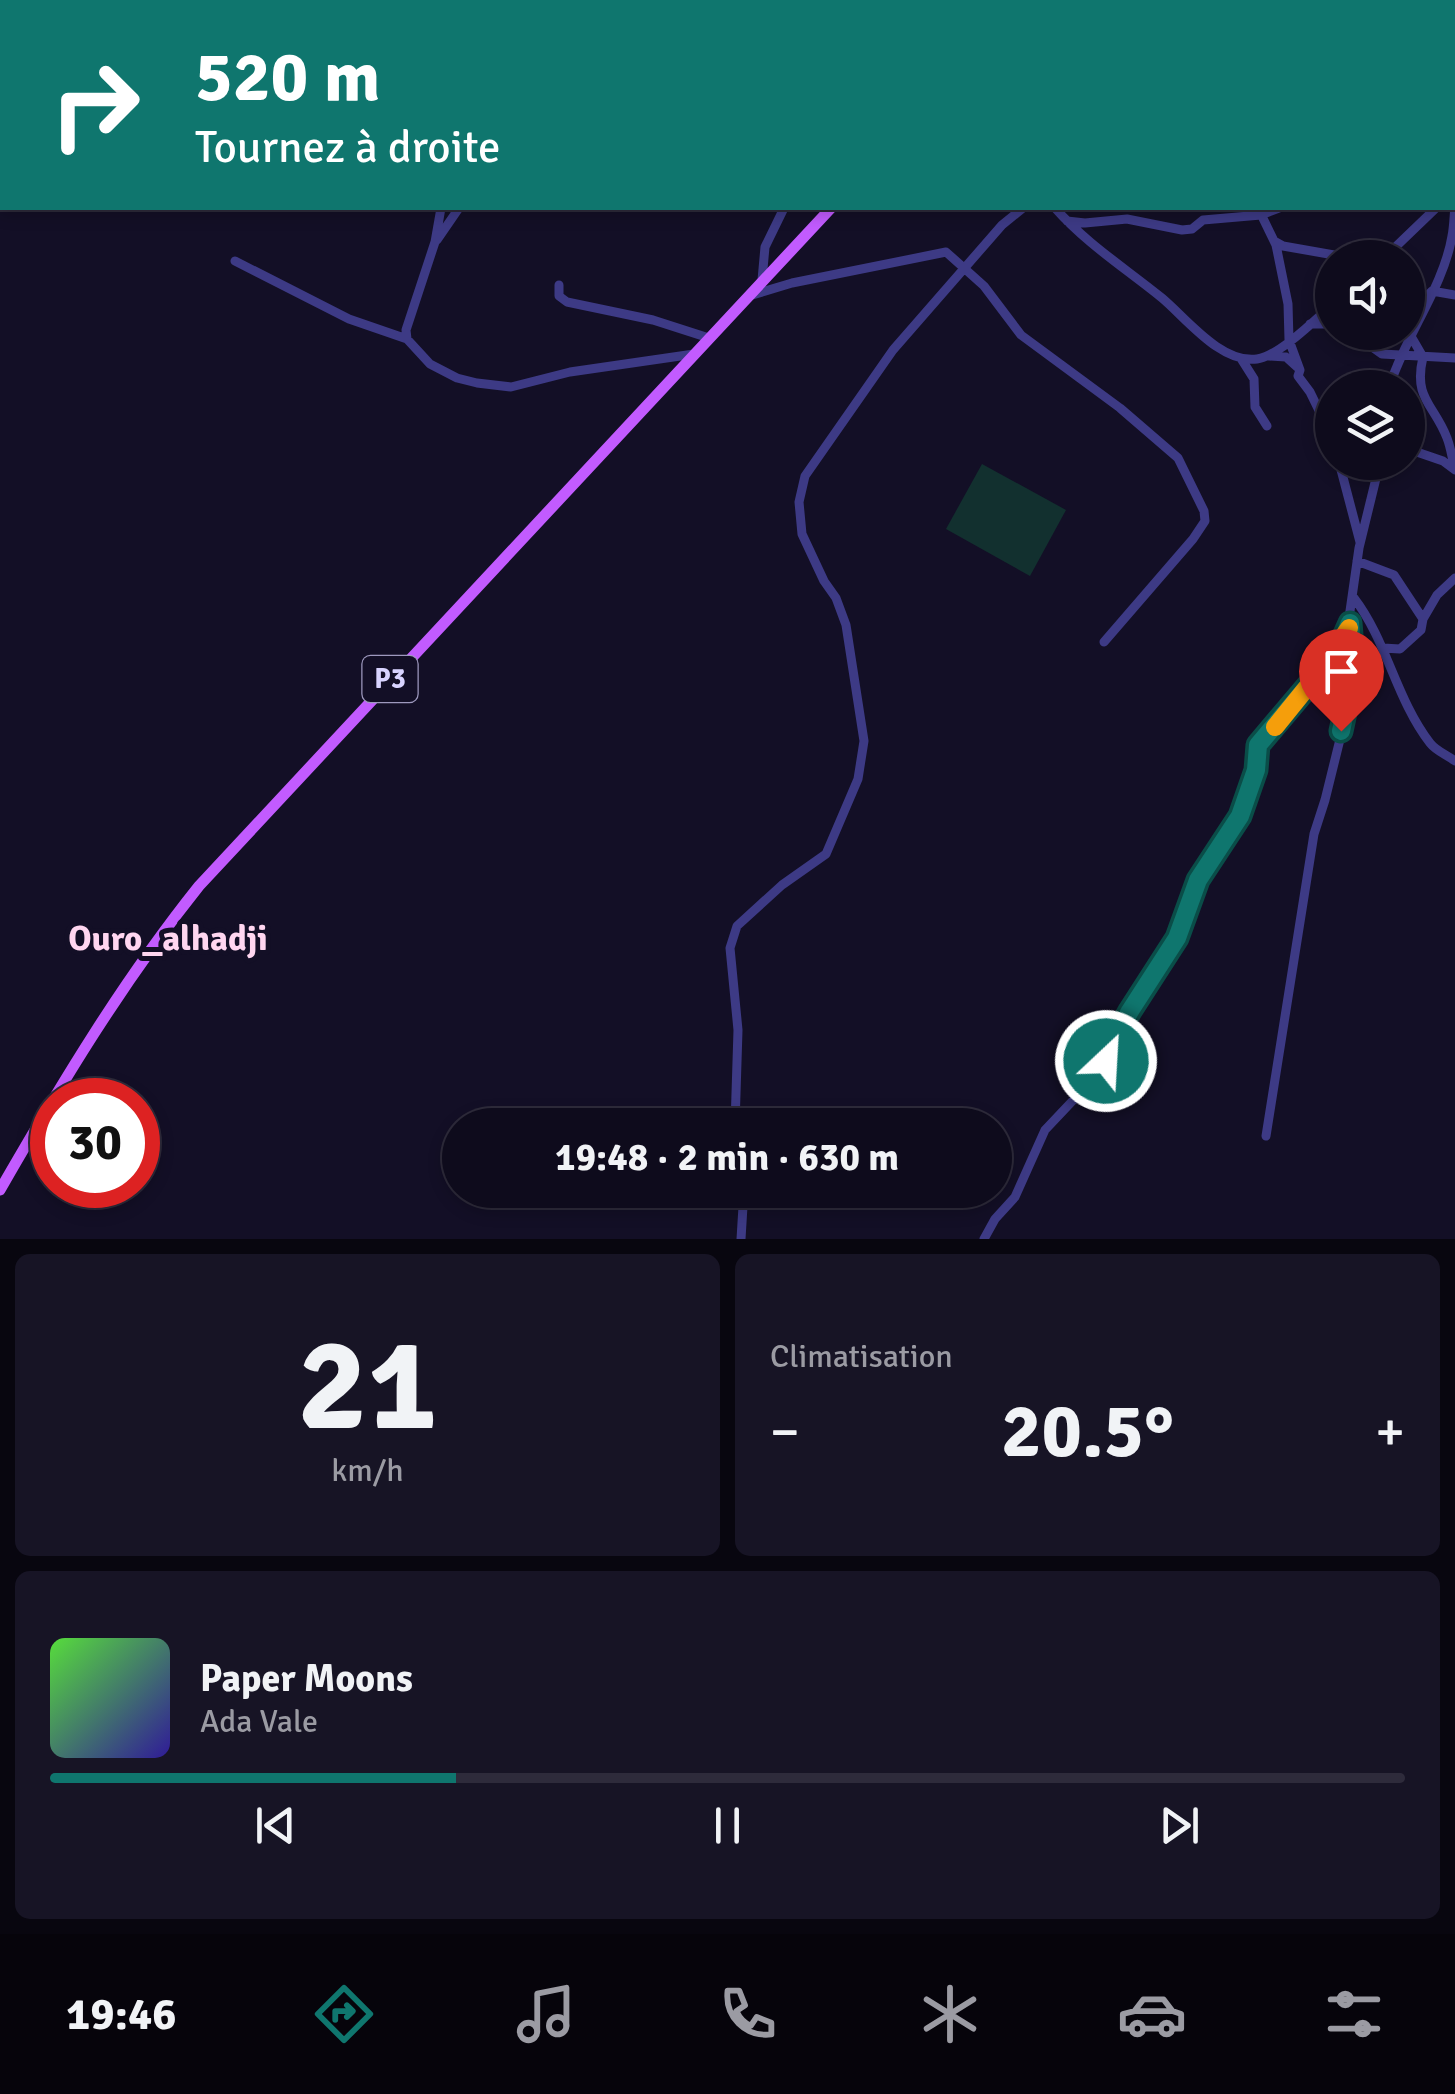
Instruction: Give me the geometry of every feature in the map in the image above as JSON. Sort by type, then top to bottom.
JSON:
[{"type":"main road","name":"P3","points":[[0,1190],[117,996],[199,886],[829,210]]},
{"type":"street","points":[[407,339],[441,210]]},
{"type":"street","points":[[435,242],[459,210]]},
{"type":"street","points":[[762,280],[765,248],[783,210]]},
{"type":"street","points":[[1002,225],[1010,210]]},
{"type":"street","points":[[736,1108],[738,1030],[730,948],[734,936],[738,926],[769,896],[826,854],[858,779],[864,741],[846,625],[802,534],[800,489],[868,382],[1002,225],[1021,210]]},
{"type":"street","points":[[1057,210],[1108,259],[1165,300],[1190,328],[1250,368],[1255,407],[1267,426]]},
{"type":"street","points":[[1403,240],[1434,210]]},
{"type":"street","points":[[1425,307],[1452,239],[1455,210]]},
{"type":"street","points":[[1067,221],[1127,219],[1182,230],[1203,220],[1259,211],[1274,241],[1288,304],[1289,340],[1300,370],[1298,376],[1315,402]]},
{"type":"street","points":[[1274,241],[1315,252]]},
{"type":"street","points":[[747,297],[792,283],[938,252],[950,254],[984,286],[1021,335],[1120,408],[1178,458],[1204,510],[1205,521],[1104,642]]},
{"type":"street","points":[[235,261],[348,319],[407,339],[421,356],[443,372],[496,387],[694,354]]},
{"type":"street","points":[[559,286],[560,296],[567,302],[653,320],[709,338]]},
{"type":"street","points":[[1432,290],[1455,296]]},
{"type":"street","points":[[1425,296],[1432,290]]},
{"type":"street","points":[[1269,356],[1315,320]]},
{"type":"street","points":[[1310,324],[1315,324]]},
{"type":"street","points":[[1376,350],[1399,357],[1455,358]]},
{"type":"street","points":[[1395,370],[1404,350]]},
{"type":"street","points":[[1419,350],[1423,357],[1419,385],[1446,436],[1455,469]]},
{"type":"street","points":[[1240,358],[1286,357],[1300,370]]},
{"type":"street","points":[[1425,455],[1455,469]]},
{"type":"street","points":[[1344,480],[1361,544]]},
{"type":"street","points":[[984,1239],[1015,1197],[1045,1130],[1098,1074],[1130,1011],[1177,938],[1198,880],[1240,816],[1256,770],[1258,745],[1342,641],[1350,623],[1357,560],[1376,480]]},
{"type":"street","points":[[1357,560],[1394,576],[1423,618]]},
{"type":"street","points":[[1382,648],[1400,649],[1422,630],[1423,618],[1455,578]]},
{"type":"street","points":[[1354,598],[1366,614],[1418,724],[1436,749],[1455,761]]},
{"type":"street","points":[[1266,1136],[1314,834],[1350,700],[1354,650],[1350,623]]},
{"type":"street","points":[[740,1239],[743,1208]]},
{"type":"green space","points":[[982,464],[1066,510],[1030,576],[946,529]]},
{"type":"slow traffic","points":[[1275,727],[1349,628]]},
{"type":"district","name":"Ouro_alhadji","points":[[168,938]]},
{"type":"route","points":[[1106,1061],[1130,1011],[1177,938],[1198,880],[1240,816],[1256,770],[1258,745],[1313,680],[1342,641],[1350,623],[1354,671],[1341,731]]}]
